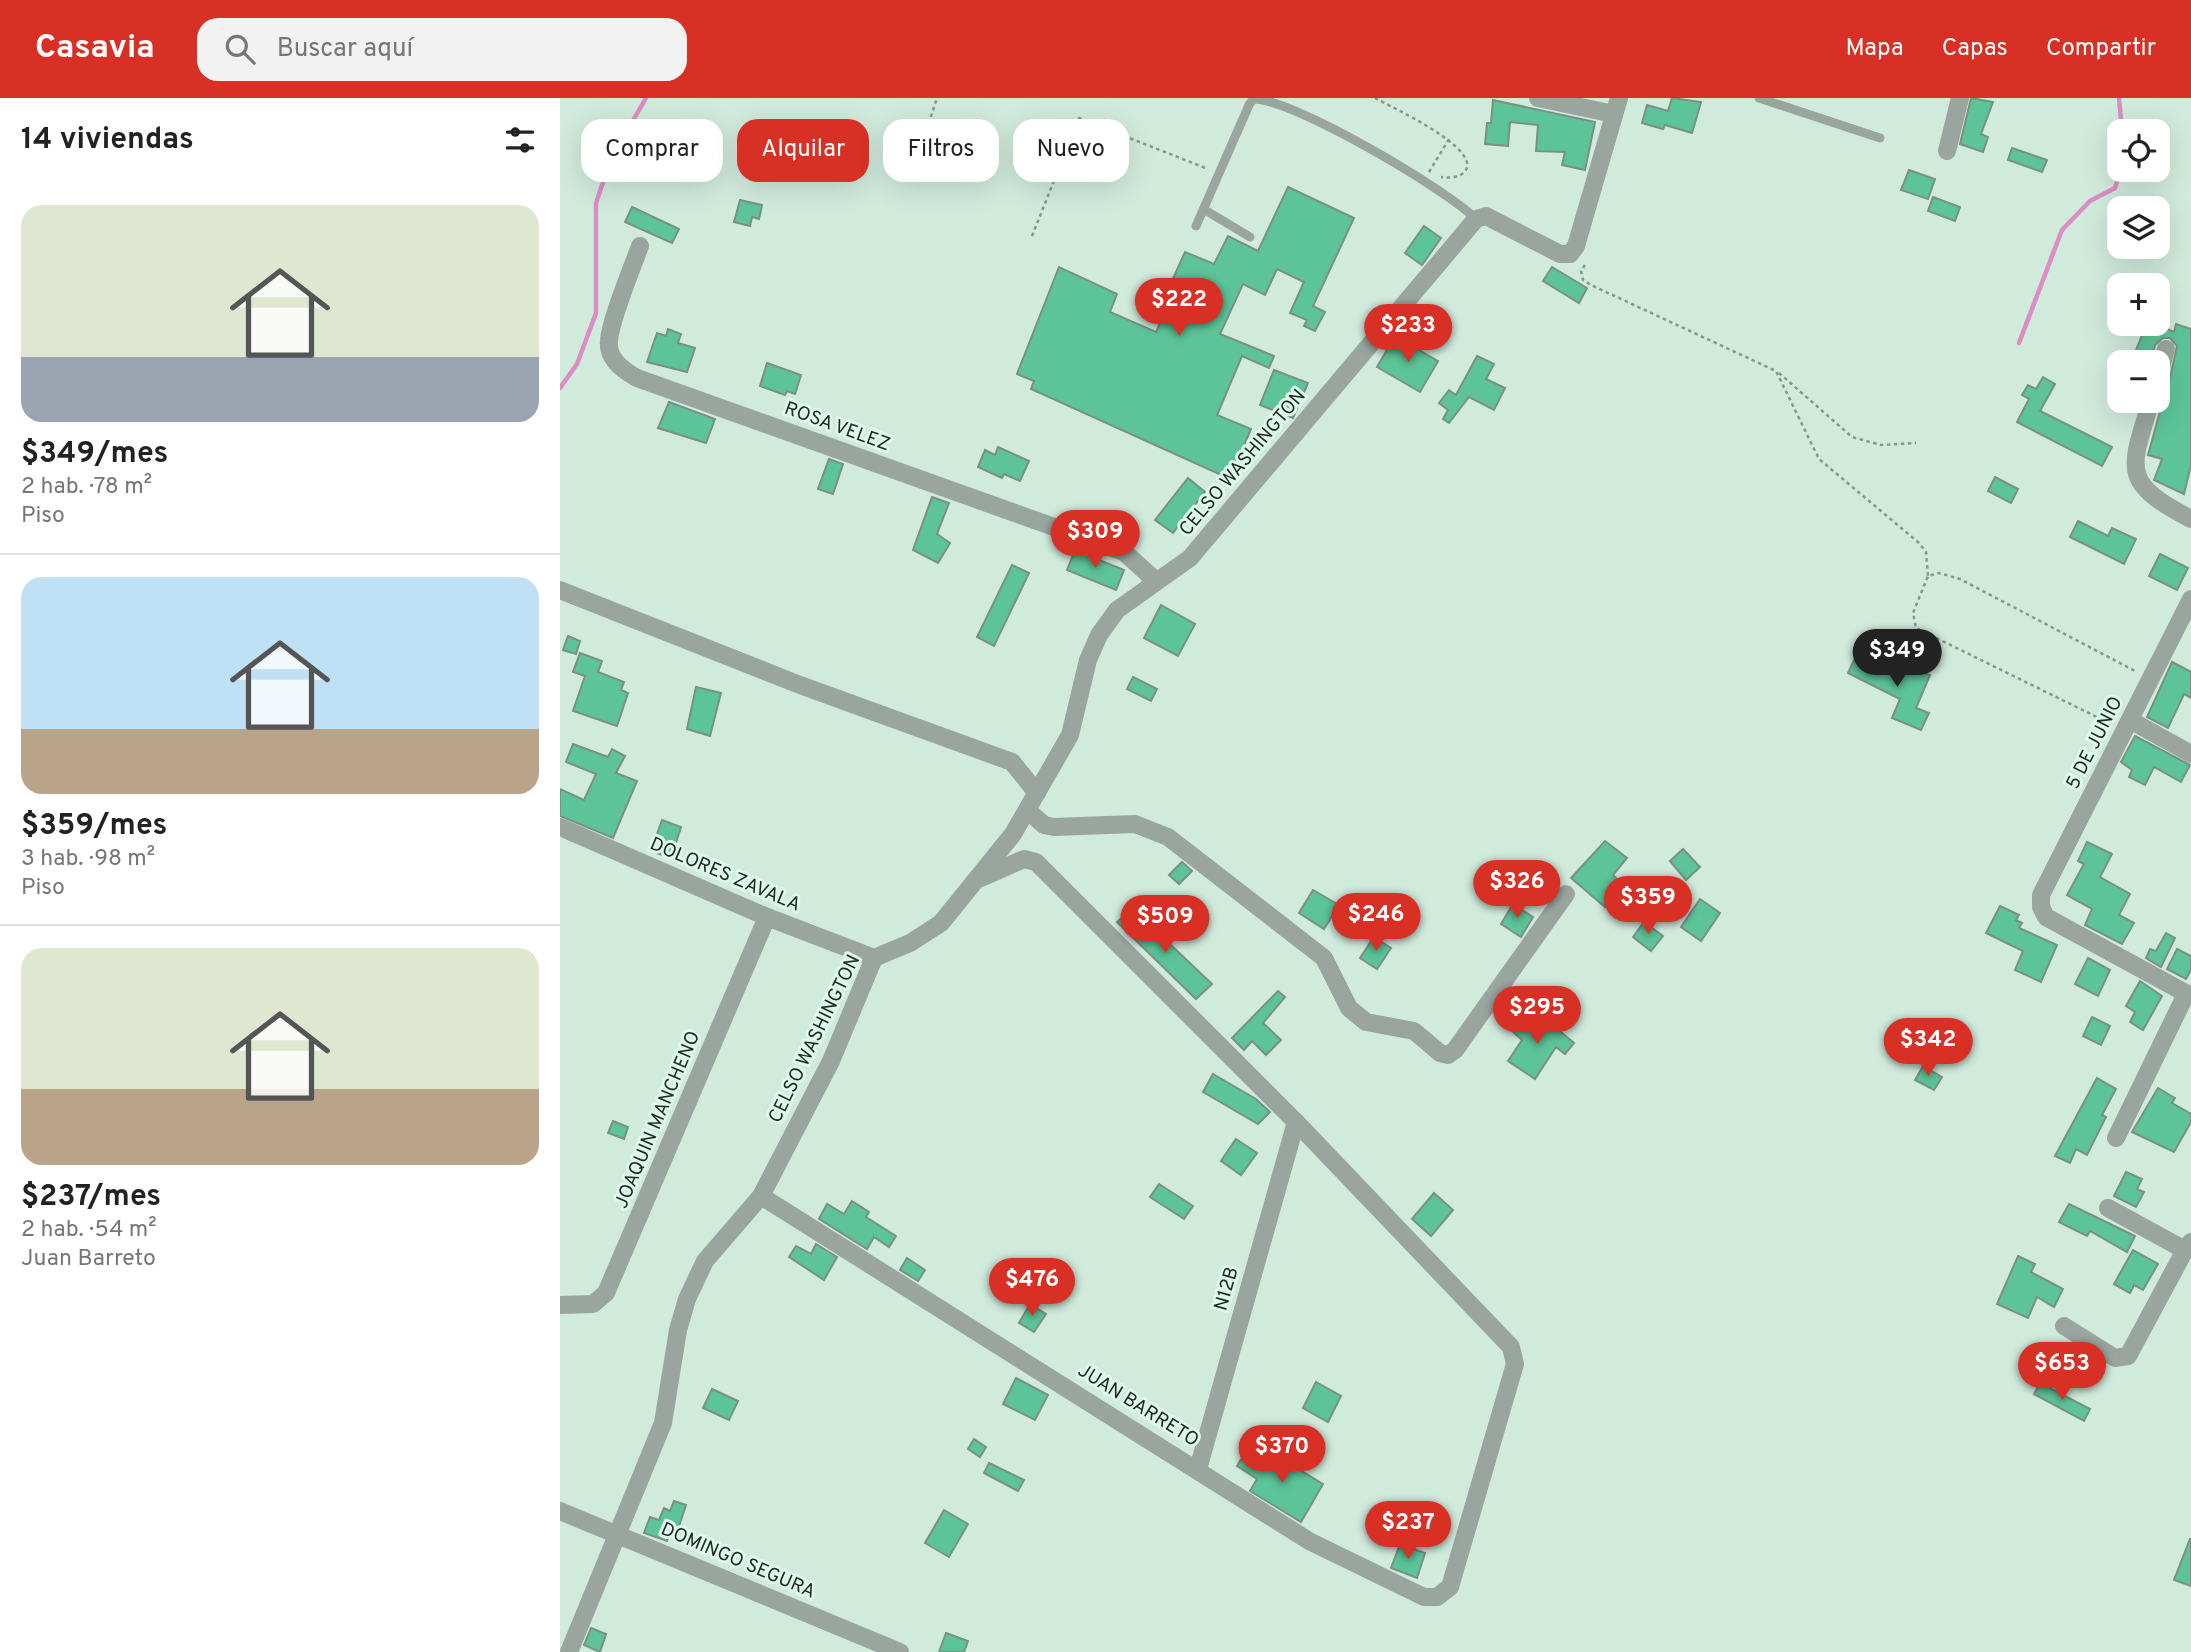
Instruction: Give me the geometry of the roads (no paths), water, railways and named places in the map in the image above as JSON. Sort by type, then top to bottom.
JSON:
[{"type":"street","points":[[1476,219],[1486,216],[1560,254],[1570,254],[1576,246],[1616,106],[1538,98]]},
{"type":"street","points":[[1947,151],[1960,98]]},
{"type":"street","name":"CELSO WASHINGTON","points":[[569,1652],[663,1423],[678,1331],[687,1299],[705,1261],[761,1196],[831,1061],[874,958],[910,943],[941,923],[1013,834],[1070,735],[1088,660],[1099,635],[1117,610],[1190,558],[1476,219]]},
{"type":"street","name":"ROSA VELEZ","points":[[639,246],[608,342],[613,358],[622,370],[637,378],[1124,552],[1156,581]]},
{"type":"street","points":[[2147,413],[2133,460],[2136,474],[2154,500],[2191,519]]},
{"type":"street","points":[[560,590],[800,685],[1012,762],[1037,793]]},
{"type":"street","name":"5 DE JUNIO","points":[[2189,995],[2046,917],[2041,907],[2041,895],[2191,599]]},
{"type":"street","points":[[2127,725],[2191,754]]},
{"type":"street","points":[[1027,810],[1044,825],[1054,827],[1135,824],[1168,837],[1324,958],[1349,1008],[1366,1022],[1414,1031],[1440,1054],[1448,1055],[1455,1050],[1566,894]]},
{"type":"street","name":"DOLORES ZAVALA","points":[[560,827],[767,917],[874,958]]},
{"type":"street","points":[[978,879],[1024,859],[1036,862],[1296,1122]]},
{"type":"street","name":"JOAQUIN MANCHENO","points":[[560,1305],[593,1304],[606,1293],[767,917]]},
{"type":"street","points":[[2116,1138],[2189,995]]},
{"type":"street","name":"N12B","points":[[1199,1469],[1296,1122]]},
{"type":"street","name":"JUAN BARRETO","points":[[761,1196],[1199,1469],[1309,1541],[1424,1597],[1437,1597],[1450,1587],[1516,1355],[1296,1122]]},
{"type":"street","points":[[2064,1326],[2115,1358],[2123,1359],[2128,1356],[2188,1246],[2108,1208]]},
{"type":"street","name":"DOMINGO SEGURA","points":[[560,1511],[900,1652]]},
{"type":"lane","points":[[1196,226],[1249,105],[1253,99],[1261,98],[1289,107],[1381,155],[1462,205],[1476,219]]},
{"type":"lane","points":[[1759,98],[1880,138]]},
{"type":"lane","points":[[1205,210],[1250,237]]},
{"type":"waterway","points":[[560,388],[577,364],[596,313],[596,203],[611,159],[646,98]]},
{"type":"waterway","points":[[2119,98],[2121,119]]},
{"type":"waterway","points":[[2019,343],[2062,230],[2090,201],[2115,188],[2117,182]]}]
